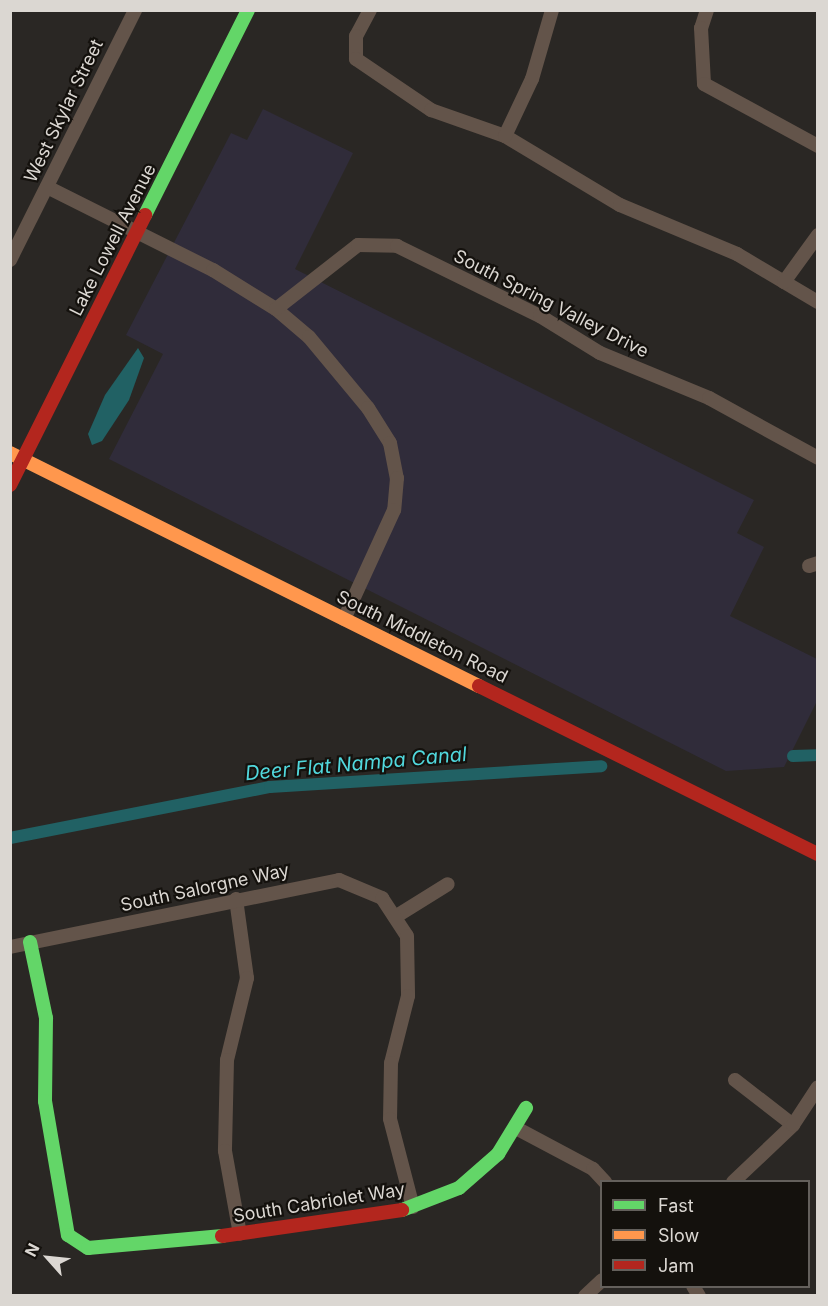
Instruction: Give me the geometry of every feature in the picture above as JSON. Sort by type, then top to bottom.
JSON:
[{"type":"main road","name":"Lake Lowell Avenue","points":[[10,485],[17,456],[137,232],[248,10]]},
{"type":"main road","name":"South Middleton Road","points":[[17,456],[818,854]]},
{"type":"main road","name":"South Cabriolet Way","points":[[30,942],[46,1018],[45,1101],[68,1235],[76,1245],[88,1248],[240,1234],[413,1207],[459,1188],[498,1154],[516,1128],[526,1108]]},
{"type":"street","name":"West Skylar Street","points":[[10,260],[135,10]]},
{"type":"street","points":[[370,10],[356,36],[356,59],[431,110],[505,136],[620,205],[737,254],[818,302]]},
{"type":"street","points":[[505,136],[532,79],[552,10]]},
{"type":"street","points":[[707,10],[701,28],[704,84],[818,146]]},
{"type":"street","points":[[47,187],[137,232],[276,309],[343,375],[390,443],[397,478],[394,510],[344,619]]},
{"type":"street","points":[[784,282],[818,235]]},
{"type":"street","name":"South Spring Valley Drive","points":[[276,309],[358,245],[397,246],[540,316],[600,353],[709,399],[818,458]]},
{"type":"street","name":"South Salorgne Way","points":[[10,947],[236,899],[339,880],[382,898],[407,936],[408,996],[391,1063],[390,1119],[413,1207]]},
{"type":"street","points":[[395,917],[448,884]]},
{"type":"street","points":[[236,899],[247,978],[227,1060],[225,1151],[240,1234]]},
{"type":"street","points":[[735,1080],[793,1125]]},
{"type":"street","points":[[735,1180],[793,1125],[818,1088]]},
{"type":"street","points":[[516,1128],[593,1169],[603,1180]]},
{"type":"street","points":[[585,1296],[600,1282]]},
{"type":"shaded area","points":[[263,109],[353,153],[295,269],[754,500],[737,533],[764,547],[730,616],[817,659],[817,701],[784,767],[726,771],[109,459],[163,354],[126,335],[231,133],[247,140]]},
{"type":"water","points":[[138,348],[144,358],[129,400],[102,441],[92,445],[88,434],[105,395]]},
{"type":"waterway","points":[[793,756],[818,755]]},
{"type":"waterway","name":"Deer Flat Nampa Canal","points":[[10,838],[270,787],[601,766]]},
{"type":"traffic: fast","points":[[145,215],[248,10]]},
{"type":"traffic: fast","points":[[30,942],[46,1018],[45,1101],[68,1235],[88,1248],[222,1236]]},
{"type":"traffic: fast","points":[[402,1210],[459,1188],[498,1154],[526,1108]]},
{"type":"traffic: slow","points":[[10,453],[479,686]]},
{"type":"traffic: jam","points":[[10,485],[145,215]]},
{"type":"traffic: jam","points":[[479,686],[818,854]]},
{"type":"traffic: jam","points":[[222,1236],[402,1210]]}]
